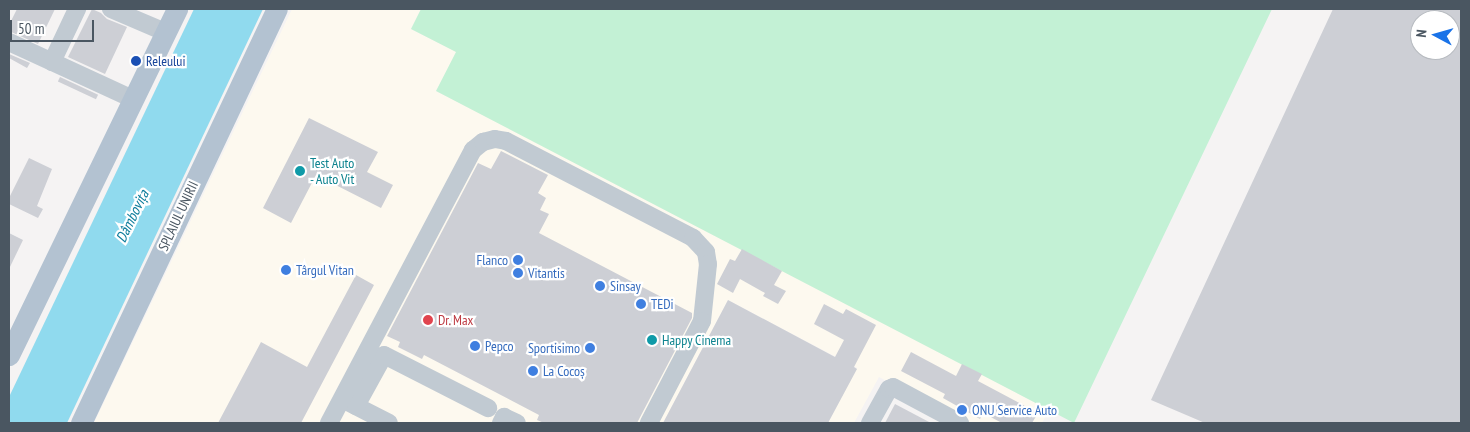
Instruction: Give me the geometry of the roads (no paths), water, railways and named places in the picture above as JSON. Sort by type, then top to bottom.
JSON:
[{"type":"main road","points":[[9,355],[177,9]]},
{"type":"main road","name":"SPLAIUL UNIRII","points":[[81,423],[277,9]]},
{"type":"street","points":[[52,62],[77,9]]},
{"type":"street","points":[[111,9],[165,32]]},
{"type":"street","points":[[9,42],[133,99]]},
{"type":"street","points":[[349,402],[472,150],[483,142],[495,139],[506,141],[693,238],[706,252],[708,264],[702,321],[649,423]]},
{"type":"street","points":[[329,423],[349,402],[384,354],[501,416]]},
{"type":"street","points":[[870,423],[889,389],[893,387],[960,423]]},
{"type":"street","points":[[349,402],[389,423]]},
{"type":"water","name":"Dâmbovița","points":[[194,9],[263,9],[67,423],[9,423],[9,397]]},
{"type":"place","name":"Releului","points":[[136,61]]},
{"type":"place","name":"Test Auto - Auto Vit","points":[[300,171]]},
{"type":"place","name":"Flanco","points":[[518,260]]},
{"type":"place","name":"Târgul Vitan","points":[[286,270]]},
{"type":"place","name":"Vitantis","points":[[518,273]]},
{"type":"place","name":"Sinsay","points":[[600,286]]},
{"type":"place","name":"TEDi","points":[[641,304]]},
{"type":"place","name":"Dr. Max","points":[[428,320]]},
{"type":"place","name":"Happy Cinema","points":[[652,340]]},
{"type":"place","name":"Pepco","points":[[475,346]]},
{"type":"place","name":"Sportisimo","points":[[590,348]]},
{"type":"place","name":"La Cocoș","points":[[533,371]]},
{"type":"place","name":"ONU Service Auto","points":[[962,410]]}]
